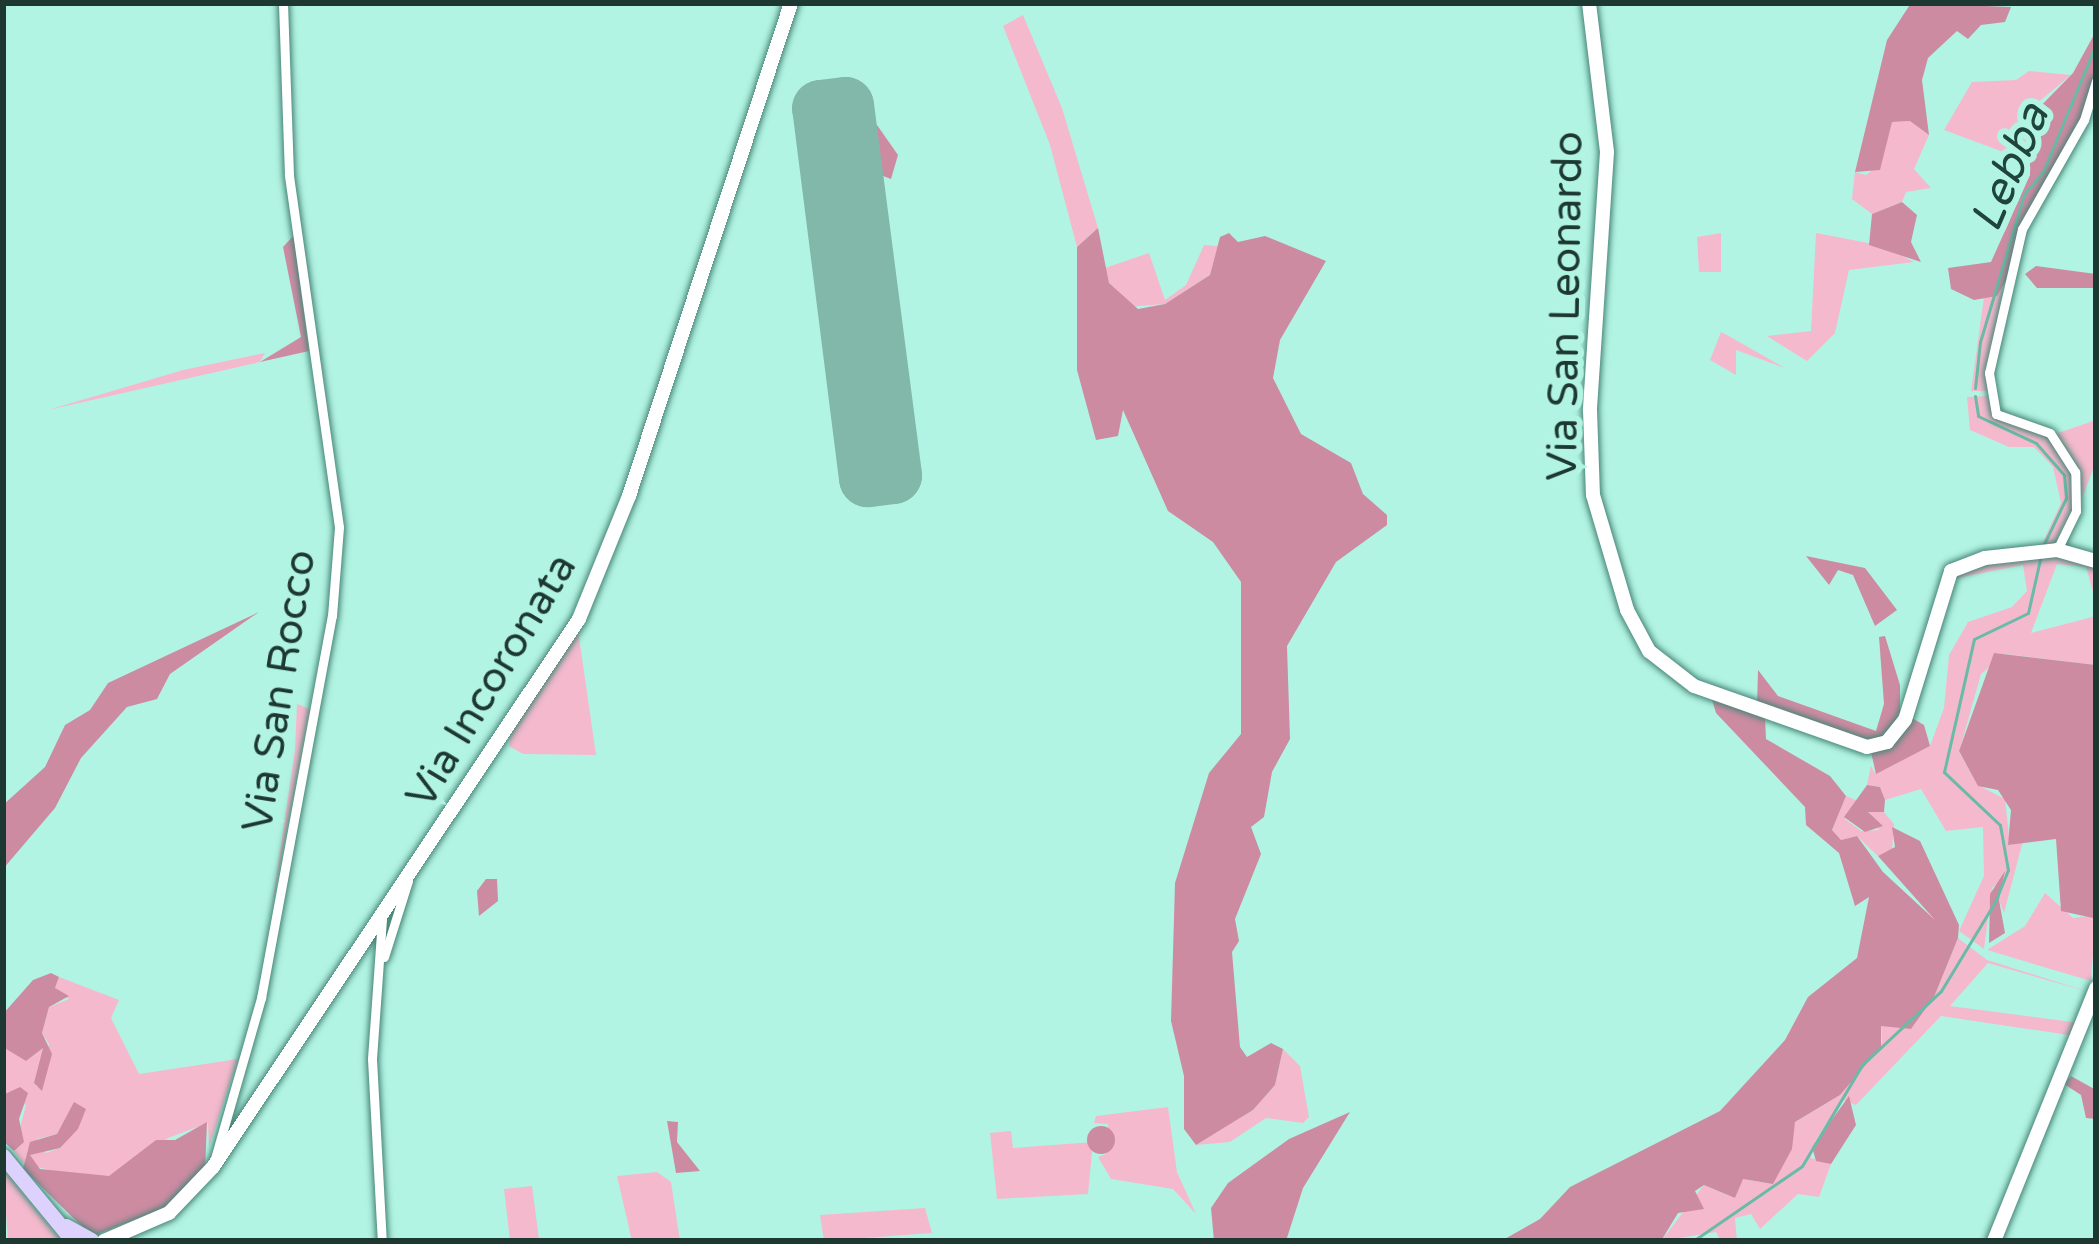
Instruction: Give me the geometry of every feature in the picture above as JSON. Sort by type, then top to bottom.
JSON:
[{"type":"main road","points":[[3,1156],[74,1241]]},
{"type":"main road","points":[[54,1217],[90,1240],[104,1241]]},
{"type":"street","name":"Via San Rocco","points":[[213,1167],[261,998],[332,616],[339,527],[289,175],[283,3]]},
{"type":"street","name":"Via Incoronata","points":[[104,1241],[121,1239],[180,1205],[213,1167],[579,620],[601,572],[790,3]]},
{"type":"street","name":"Via San Leonardo","points":[[1589,3],[1607,152],[1590,410],[1593,495],[1620,591],[1649,651],[1694,686],[1852,745],[1887,742],[1905,719],[1951,571],[2052,551],[2096,560]]},
{"type":"street","points":[[2052,551],[2076,511],[2075,472],[2050,433],[1996,414],[1988,394],[1992,333],[2022,229],[2084,120],[2096,81]]},
{"type":"street","points":[[379,974],[408,880]]},
{"type":"street","points":[[382,919],[388,943]]},
{"type":"street","points":[[382,919],[372,1059],[382,1241]]},
{"type":"street","points":[[352,964],[372,959],[379,974]]},
{"type":"street","points":[[1994,1241],[2096,988]]},
{"type":"shaded area","points":[[1911,3],[2011,7],[2005,22],[1981,25],[1968,39],[1957,31],[1928,58],[1922,80],[1929,135],[1910,121],[1892,122],[1880,170],[1855,172],[1887,40]]},
{"type":"shaded area","points":[[1023,15],[1062,108],[1098,228],[1077,247],[1050,145],[1003,26]]},
{"type":"shaded area","points":[[2096,31],[2096,79],[2086,112],[2042,189],[2009,275],[1997,296],[1974,300],[1951,289],[1948,268],[1991,262],[2030,175],[2029,118],[2073,73]]},
{"type":"shaded area","points":[[2029,71],[2071,75],[2036,104],[2026,141],[2033,163],[1944,130],[1972,82],[2016,80]]},
{"type":"shaded area","points":[[1911,121],[1929,135],[1914,169],[1931,188],[1906,192],[1902,202],[1872,214],[1852,199],[1855,172],[1866,175],[1881,163],[1891,122]]},
{"type":"shaded area","points":[[866,124],[877,125],[898,155],[891,179],[878,174]]},
{"type":"shaded area","points":[[1902,202],[1917,215],[1911,242],[1921,262],[1869,245],[1872,214]]},
{"type":"shaded area","points":[[1098,228],[1109,283],[1138,309],[1165,304],[1210,275],[1220,237],[1229,233],[1238,242],[1265,236],[1326,261],[1280,340],[1273,378],[1301,434],[1351,463],[1363,494],[1387,515],[1387,525],[1336,562],[1287,646],[1290,739],[1272,772],[1264,817],[1251,827],[1261,854],[1235,919],[1239,941],[1232,952],[1240,1047],[1247,1057],[1271,1043],[1283,1049],[1275,1085],[1253,1110],[1196,1145],[1184,1129],[1184,1076],[1171,1021],[1175,883],[1209,773],[1241,734],[1241,582],[1213,542],[1168,511],[1123,410],[1118,436],[1096,440],[1077,370],[1077,247]]},
{"type":"shaded area","points":[[1721,233],[1721,272],[1699,272],[1697,237]]},
{"type":"shaded area","points":[[1816,233],[1884,246],[1914,262],[1849,270],[1835,333],[1807,361],[1767,336],[1811,331]]},
{"type":"shaded area","points":[[294,235],[309,351],[260,362],[301,337],[283,247]]},
{"type":"shaded area","points":[[1204,245],[1218,246],[1210,275],[1165,304],[1127,307],[1109,283],[1105,268],[1149,253],[1165,300],[1186,285]]},
{"type":"shaded area","points":[[2036,266],[2096,274],[2096,288],[2037,288],[2025,274]]},
{"type":"shaded area","points":[[2003,284],[1987,391],[1971,391],[1984,297],[1997,295]]},
{"type":"shaded area","points":[[1721,332],[1785,368],[1736,350],[1736,375],[1710,360]]},
{"type":"shaded area","points":[[265,353],[260,362],[48,410],[183,370]]},
{"type":"shaded area","points":[[1987,396],[2000,418],[2055,440],[2069,459],[2076,503],[2052,549],[2039,550],[2061,503],[2053,467],[2034,447],[2009,447],[1970,430],[1967,397]]},
{"type":"shaded area","points":[[2096,420],[2096,462],[2082,498],[2070,454],[2055,434]]},
{"type":"shaded area","points":[[2068,553],[2093,563],[2096,602],[2086,567],[2057,564],[2031,633],[2096,616],[2096,665],[2005,654],[1981,674],[1959,752],[1978,785],[2005,799],[2010,845],[2023,841],[2004,913],[1999,900],[2007,874],[1992,888],[1984,949],[1959,931],[1984,876],[1983,827],[1946,831],[1921,789],[1885,800],[1880,787],[1867,785],[1871,766],[1875,773],[1930,746],[1944,708],[1949,655],[1968,622],[2012,607],[2027,591],[2023,565],[1948,580],[1978,563]]},
{"type":"shaded area","points":[[1806,556],[1865,568],[1897,610],[1875,626],[1853,575],[1838,570],[1829,585]]},
{"type":"shaded area","points":[[259,612],[170,674],[157,699],[127,707],[81,758],[55,808],[3,869],[3,805],[45,767],[65,725],[90,710],[108,683]]},
{"type":"shaded area","points":[[578,630],[596,755],[523,754],[509,746],[511,732]]},
{"type":"shaded area","points":[[1885,636],[1900,685],[1900,712],[1886,738],[1864,743],[1757,707],[1758,670],[1778,696],[1876,731],[1884,704],[1879,637]]},
{"type":"shaded area","points":[[1994,653],[2096,665],[2093,918],[2061,911],[2056,839],[2008,845],[2011,810],[1998,790],[1978,786],[1959,751]]},
{"type":"shaded area","points":[[1711,696],[1765,717],[1766,739],[1830,776],[1846,796],[1832,830],[1841,840],[1857,836],[1883,872],[1935,920],[1878,856],[1895,847],[1892,827],[1920,841],[1959,925],[1958,938],[1934,997],[1911,1029],[1881,1026],[1881,1047],[1840,1095],[1795,1122],[1792,1149],[1773,1184],[1743,1179],[1735,1198],[1704,1185],[1695,1191],[1704,1209],[1678,1213],[1661,1241],[1501,1241],[1540,1219],[1570,1187],[1720,1111],[1785,1040],[1808,997],[1857,958],[1869,897],[1855,906],[1839,853],[1806,825],[1805,807],[1716,713]]},
{"type":"shaded area","points":[[297,704],[310,709],[271,912],[295,750]]},
{"type":"shaded area","points":[[1912,718],[1924,725],[1930,746],[1876,774],[1871,752]]},
{"type":"shaded area","points":[[1867,785],[1880,787],[1885,800],[1884,812],[1868,812],[1883,826],[1865,832],[1844,817]]},
{"type":"shaded area","points":[[1846,796],[1858,801],[1845,819],[1861,831],[1879,830],[1868,811],[1884,812],[1894,824],[1892,850],[1878,856],[1857,836],[1841,840],[1832,830]]},
{"type":"shaded area","points":[[2005,871],[1999,900],[2005,933],[1989,943],[1990,894]]},
{"type":"shaded area","points":[[486,879],[497,879],[498,901],[479,916],[477,891]]},
{"type":"shaded area","points":[[2045,893],[2073,918],[2096,915],[2091,981],[1987,950],[2025,926]]},
{"type":"shaded area","points":[[1958,938],[1987,960],[2089,992],[1988,963],[1950,1006],[2080,1023],[2075,1036],[1941,1016],[1856,1105],[1843,1100],[1825,1125],[1811,1158],[1831,1164],[1819,1197],[1798,1194],[1760,1229],[1751,1214],[1735,1218],[1737,1241],[1721,1241],[1716,1232],[1661,1241],[1704,1185],[1735,1198],[1742,1179],[1767,1183],[1795,1122],[1840,1095],[1882,1042],[1881,1025],[1911,1029],[1934,997]]},
{"type":"shaded area","points":[[51,973],[59,977],[55,988],[69,996],[49,1007],[42,1033],[52,1054],[42,1091],[34,1083],[43,1048],[26,1061],[3,1047],[3,1014],[33,980]]},
{"type":"shaded area","points":[[59,977],[119,1000],[111,1018],[139,1074],[238,1059],[209,1147],[208,1123],[168,1138],[109,1176],[75,1177],[23,1163],[14,1151],[26,1105],[3,1095],[3,1047],[31,1057],[43,1047],[36,1089],[49,1044],[42,1033],[49,1007],[69,999],[55,988]],"holes":[[[85,1113],[60,1148],[46,1153],[37,1139],[57,1134],[68,1115]]]},
{"type":"shaded area","points":[[1283,1049],[1300,1066],[1309,1117],[1303,1123],[1266,1118],[1230,1142],[1196,1145],[1253,1110],[1275,1085]]},
{"type":"shaded area","points":[[2071,1076],[2096,1090],[2096,1119],[2086,1118],[2081,1095],[2064,1084]]},
{"type":"shaded area","points":[[20,1087],[28,1093],[19,1119],[24,1142],[14,1151],[3,1141],[3,1095]]},
{"type":"shaded area","points":[[1849,1096],[1856,1125],[1831,1164],[1816,1161],[1812,1147]]},
{"type":"shaded area","points":[[74,1102],[86,1109],[78,1129],[60,1148],[30,1155],[40,1169],[109,1176],[156,1140],[175,1140],[207,1122],[205,1170],[173,1205],[92,1236],[23,1169],[30,1142],[57,1134]]},
{"type":"shaded area","points":[[1168,1107],[1177,1172],[1196,1214],[1173,1189],[1111,1179],[1098,1157],[1106,1154],[1108,1124],[1094,1123],[1096,1116]]},
{"type":"shaded area","points":[[1350,1112],[1303,1188],[1286,1241],[1214,1241],[1211,1208],[1228,1183],[1289,1139]]},
{"type":"shaded area","points":[[667,1121],[678,1122],[677,1142],[700,1171],[676,1173]]},
{"type":"shaded area","points":[[1101,1126],[1111,1130],[1115,1140],[1111,1150],[1101,1154],[1091,1150],[1087,1140],[1091,1130]]},
{"type":"shaded area","points":[[1011,1131],[1013,1148],[1093,1142],[1088,1194],[997,1199],[990,1133]]},
{"type":"shaded area","points":[[3,1169],[61,1241],[8,1241]]},
{"type":"shaded area","points":[[657,1172],[671,1182],[680,1241],[632,1241],[617,1176]]},
{"type":"shaded area","points":[[532,1186],[539,1239],[573,1241],[510,1241],[504,1189]]},
{"type":"shaded area","points":[[925,1208],[932,1233],[824,1241],[820,1215]]},
{"type":"waterway","name":"Lebba","points":[[1975,388],[1980,342],[2024,194],[2043,172],[2096,44]]},
{"type":"waterway","name":"Lebba","points":[[1975,396],[1978,416],[2036,443],[2064,475],[2066,498],[2043,546]]},
{"type":"waterway","points":[[1693,1241],[1802,1166],[1862,1065],[1941,991],[1995,902],[2008,870],[2000,825],[1944,772],[1974,639],[2028,613],[2041,555]]},
{"type":"runway","points":[[845,105],[893,475],[867,478],[820,108],[845,105]]}]
